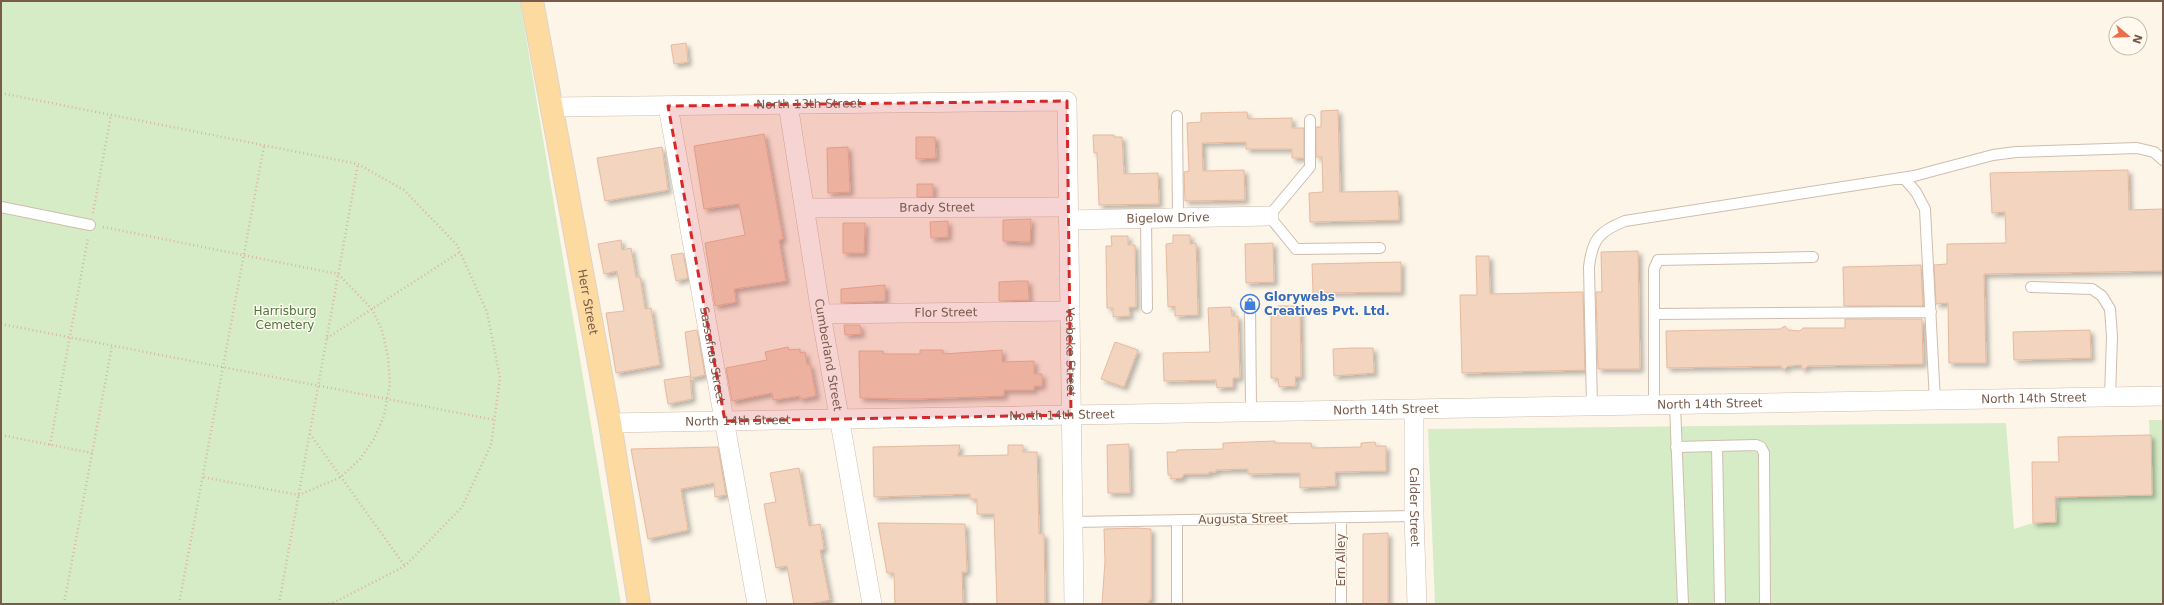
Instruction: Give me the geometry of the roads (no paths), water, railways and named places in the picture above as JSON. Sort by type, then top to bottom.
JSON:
[{"type":"main road","name":"Herr Street","points":[[532,1],[610,423],[638,604]]},
{"type":"street","name":"North 13th Street","points":[[552,107],[1067,100]]},
{"type":"street","name":"Verbeke Street","points":[[1067,100],[1074,604]]},
{"type":"street","name":"Cumberland Street","points":[[788,104],[806,208],[821,314],[841,420],[872,604]]},
{"type":"street","name":"Sassafras Street","points":[[668,106],[757,604]]},
{"type":"street","name":"Brady Street","points":[[806,208],[1068,213]]},
{"type":"street","name":"Bigelow Drive","points":[[1068,213],[1146,218],[1269,216]]},
{"type":"street","name":"Flor Street","points":[[821,314],[1070,311]]},
{"type":"street","name":"North 14th Street","points":[[610,423],[2163,396]]},
{"type":"street","name":"Calder Street","points":[[1414,410],[1414,516],[1417,604]]},
{"type":"lane","points":[[1177,116],[1178,218]]},
{"type":"lane","points":[[1310,120],[1310,167],[1269,216],[1296,249],[1380,248]]},
{"type":"lane","points":[[1592,407],[1588,267],[1590,252],[1596,240],[1608,228],[1625,221],[1904,178],[1993,155],[2016,152],[2137,148],[2154,152],[2163,160]]},
{"type":"lane","points":[[1904,178],[1916,192],[1925,209],[1935,401]]},
{"type":"lane","points":[[1,207],[90,225]]},
{"type":"lane","points":[[1146,218],[1147,308]]},
{"type":"lane","points":[[1654,406],[1654,269],[1658,260],[1813,257]]},
{"type":"lane","points":[[2031,287],[2092,289],[2102,296],[2110,309],[2112,336],[2110,397]]},
{"type":"lane","points":[[1250,304],[1251,411]]},
{"type":"lane","points":[[1654,314],[1931,312]]},
{"type":"lane","points":[[1675,405],[1683,604]]},
{"type":"lane","points":[[1676,447],[1756,445],[1761,448],[1764,453],[1765,604]]},
{"type":"lane","points":[[1717,446],[1720,604]]},
{"type":"lane","name":"Augusta Street","points":[[1073,522],[1414,516]]},
{"type":"lane","name":"Ern Alley","points":[[1341,518],[1341,601]]},
{"type":"lane","points":[[1177,520],[1177,604]]},
{"type":"place","name":"Glorywebs Creatives Pvt. Ltd.","points":[[1250,304]]},
{"type":"park label","name":"Harrisburg Cemetery","points":[[285,318]]}]
